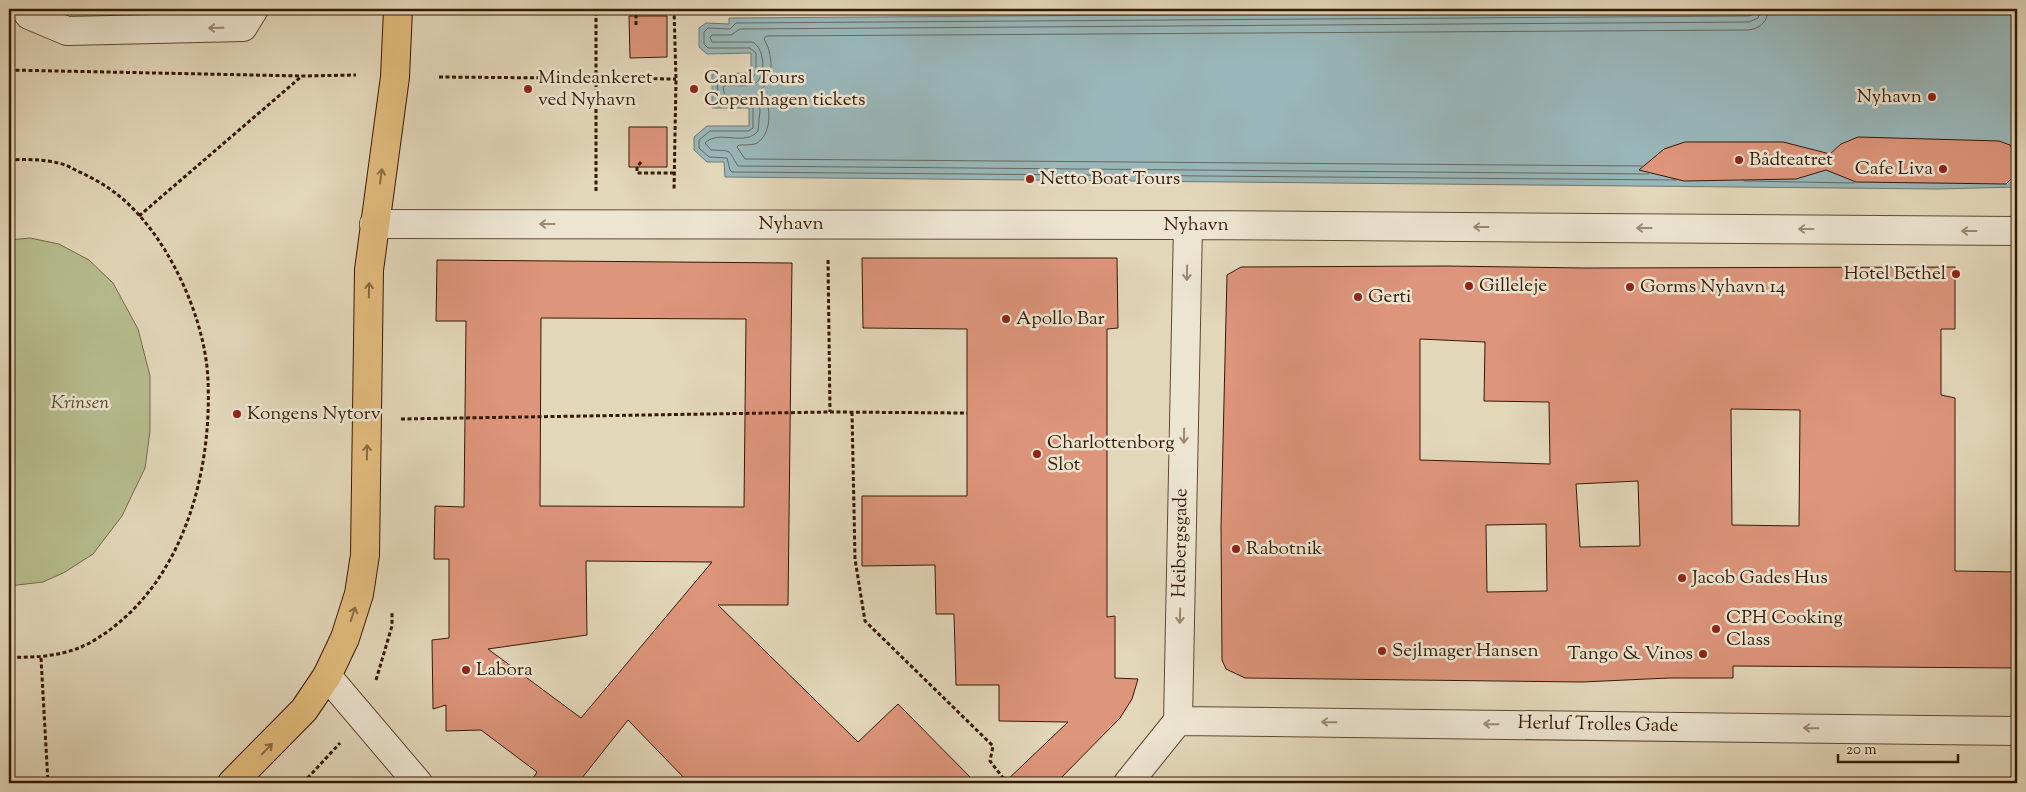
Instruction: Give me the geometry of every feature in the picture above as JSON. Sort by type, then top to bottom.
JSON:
[{"type":"main road","points":[[232,783],[304,710],[326,676],[345,638],[359,594],[365,555],[369,270],[394,76],[398,9]]},
{"type":"street","points":[[25,9],[29,15],[67,30],[243,28],[254,9]]},
{"type":"street","name":"Nyhavn","points":[[374,224],[1188,225],[2017,231]]},
{"type":"street","name":"Heibergsgade","points":[[1178,721],[1188,225]]},
{"type":"street","points":[[326,676],[418,783]]},
{"type":"street","points":[[1128,783],[1178,721]]},
{"type":"street","name":"Herluf Trolles Gade","points":[[1178,721],[2017,731]]},
{"type":"path","points":[[596,9],[596,224]]},
{"type":"path","points":[[636,25],[636,12],[674,10],[676,79],[673,224]]},
{"type":"path","points":[[9,70],[302,76],[356,75]]},
{"type":"path","points":[[139,216],[302,76]]},
{"type":"path","points":[[439,77],[676,79]]},
{"type":"path","points":[[9,160],[29,158],[65,165],[118,194],[139,216],[176,270],[193,307],[202,342],[208,380],[207,435],[200,482],[186,527],[167,565],[145,596],[116,625],[92,642],[66,652],[40,658],[9,657]]},
{"type":"path","points":[[641,162],[637,167],[637,173],[674,173]]},
{"type":"path","points":[[828,224],[830,412]]},
{"type":"path","points":[[368,420],[830,412],[967,412]]},
{"type":"path","points":[[852,412],[855,559],[866,622],[993,746],[990,761],[1007,783]]},
{"type":"path","points":[[40,658],[48,783]]},
{"type":"green space","name":"Krinsen","points":[[30,238],[59,244],[89,260],[113,283],[138,329],[150,376],[150,431],[145,468],[122,516],[93,554],[65,572],[43,582],[9,586],[9,240]]},
{"type":"water","points":[[2017,9],[2017,187],[1938,189],[725,177],[724,162],[707,162],[694,150],[694,137],[707,126],[749,126],[749,108],[712,108],[712,74],[751,73],[751,53],[707,54],[699,47],[699,28],[706,23],[729,24],[729,18]]},
{"type":"building","points":[[629,16],[667,16],[667,57],[630,58]]},
{"type":"building","points":[[629,127],[667,127],[667,167],[629,167]]},
{"type":"building","points":[[1858,137],[1999,141],[2010,145],[2017,157],[2017,169],[2014,176],[2006,184],[1856,182],[1826,170],[1796,179],[1684,181],[1639,170],[1664,149],[1685,142],[1783,142],[1830,154],[1841,144]]},
{"type":"building","name":"Charlottenborg Slot","points":[[862,258],[1117,258],[1118,328],[1107,329],[1107,617],[1115,616],[1115,678],[1138,679],[1132,699],[1120,718],[1056,783],[1004,783],[1068,722],[999,721],[999,685],[956,685],[954,614],[936,614],[935,565],[862,566],[862,496],[967,496],[967,329],[863,328]]},
{"type":"building","points":[[437,260],[792,263],[788,605],[718,605],[858,742],[898,704],[976,783],[689,783],[628,720],[578,783],[530,783],[537,772],[481,730],[446,731],[446,705],[433,709],[432,640],[449,638],[449,559],[434,559],[435,506],[464,507],[466,321],[436,321]],"holes":[[[541,318],[746,319],[744,507],[540,506]],[[586,561],[712,562],[581,718],[488,649],[587,635]]]},
{"type":"building","points":[[1241,267],[1955,267],[1955,329],[1941,329],[1941,395],[1955,398],[1955,571],[2017,572],[2017,668],[1733,666],[1733,678],[1669,678],[1582,682],[1245,678],[1226,669],[1222,660],[1221,527],[1227,275]],"holes":[[[1420,339],[1485,342],[1484,401],[1549,402],[1550,464],[1420,460]],[[1731,409],[1800,410],[1799,526],[1732,525]],[[1638,481],[1640,546],[1580,547],[1576,484]],[[1546,524],[1547,591],[1487,592],[1486,525]]]},
{"type":"place","name":"Mindeankeret ved Nyhavn","points":[[528,89]]},
{"type":"place","name":"Canal Tours Copenhagen tickets","points":[[694,89]]},
{"type":"place","name":"Nyhavn","points":[[1932,97]]},
{"type":"place","name":"Bådteatret","points":[[1739,160]]},
{"type":"place","name":"Cafe Liva","points":[[1943,169]]},
{"type":"place","name":"Netto Boat Tours","points":[[1030,179]]},
{"type":"place","name":"Hotel Bethel","points":[[1956,274]]},
{"type":"place","name":"Gilleleje","points":[[1469,286]]},
{"type":"place","name":"Gorms Nyhavn 14","points":[[1630,287]]},
{"type":"place","name":"Gerti","points":[[1358,297]]},
{"type":"place","name":"Apollo Bar","points":[[1006,319]]},
{"type":"place","name":"Kongens Nytorv","points":[[237,414]]},
{"type":"place","name":"Charlottenborg Slot","points":[[1037,454]]},
{"type":"place","name":"Rabotnik","points":[[1236,549]]},
{"type":"place","name":"Jacob Gades Hus","points":[[1682,578]]},
{"type":"place","name":"CPH Cooking Class","points":[[1716,629]]},
{"type":"place","name":"Sejlmager Hansen","points":[[1382,651]]},
{"type":"place","name":"Tango & Vinos","points":[[1703,654]]},
{"type":"place","name":"Labora","points":[[466,670]]}]
